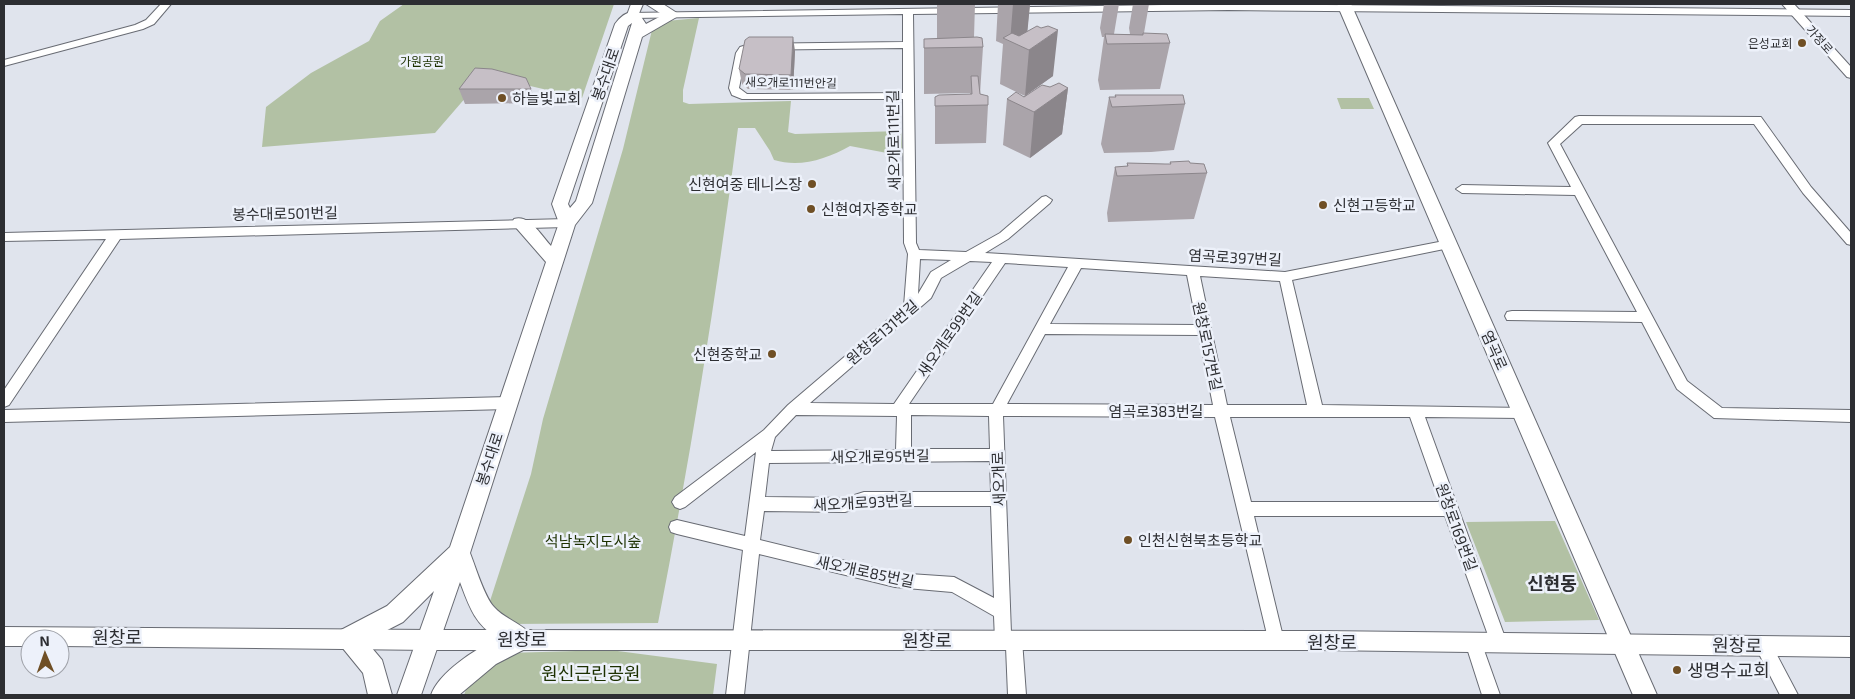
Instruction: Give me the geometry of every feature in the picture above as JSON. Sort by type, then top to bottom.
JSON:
[{"type":"main road","points":[[653,4],[673,15]]},
{"type":"main road","name":"염곡로","points":[[1346,7],[1645,695]]},
{"type":"main road","name":"봉수대로","points":[[409,695],[459,553],[567,222],[584,203],[639,23],[635,10]]},
{"type":"main road","name":"봉수대로","points":[[567,222],[560,204],[622,24],[635,10]]},
{"type":"main road","points":[[635,35],[673,15]]},
{"type":"main road","points":[[520,223],[554,260]]},
{"type":"main road","points":[[380,695],[374,668],[349,638],[395,614],[459,553],[483,612],[494,624],[521,639]]},
{"type":"main road","points":[[443,695],[472,666],[492,652],[521,639]]},
{"type":"street","points":[[4,58],[134,23],[151,14],[158,4]]},
{"type":"street","points":[[4,63],[139,27],[150,22],[166,4]]},
{"type":"street","points":[[635,10],[673,15],[1346,7],[1793,8],[1851,13]]},
{"type":"street","name":"가정로","points":[[1793,8],[1851,74]]},
{"type":"street","name":"새오개로111번길","points":[[908,12],[910,243],[914,254],[911,308]]},
{"type":"street","name":"새오개로111번안길","points":[[908,45],[750,47],[744,49],[741,54],[734,88],[736,93],[746,98],[908,96]]},
{"type":"street","points":[[1851,241],[1806,190],[1757,120],[1579,120],[1554,143],[1682,385],[1719,414],[1851,416]]},
{"type":"street","points":[[1462,190],[1579,191]]},
{"type":"street","name":"원창로131번길","points":[[680,502],[769,434],[793,409],[926,295],[936,275],[1004,236],[1046,200]]},
{"type":"street","name":"봉수대로501번길","points":[[4,236],[567,222]]},
{"type":"street","points":[[4,401],[117,233]]},
{"type":"street","name":"염곡로397번길","points":[[1076,263],[1285,277],[1449,244]]},
{"type":"street","points":[[793,409],[996,411],[1076,263],[914,254]]},
{"type":"street","name":"새오개로99번길","points":[[900,410],[1002,258]]},
{"type":"street","name":"원창로157번길","points":[[1193,271],[1221,411],[1276,642]]},
{"type":"street","points":[[1285,277],[1316,411]]},
{"type":"street","points":[[1512,316],[1646,316]]},
{"type":"street","points":[[1041,329],[1205,330]]},
{"type":"street","points":[[4,416],[508,403]]},
{"type":"street","points":[[900,410],[903,456]]},
{"type":"street","name":"염곡로383번길","points":[[996,411],[1522,412]]},
{"type":"street","name":"새오개로","points":[[996,411],[1002,612],[1017,695]]},
{"type":"street","name":"원창로169번길","points":[[1415,411],[1499,643]]},
{"type":"street","name":"원창로131번길","points":[[735,695],[762,457],[769,434]]},
{"type":"street","name":"새오개로95번길","points":[[762,457],[998,455]]},
{"type":"street","name":"새오개로93번길","points":[[756,504],[845,505],[864,499],[999,499]]},
{"type":"street","points":[[1245,509],[1450,509]]},
{"type":"street","points":[[677,527],[752,545]]},
{"type":"street","name":"새오개로85번길","points":[[752,545],[896,580],[954,585],[1002,612]]},
{"type":"street","name":"원창로","points":[[4,636],[428,640],[741,639],[1473,642],[1851,648]]},
{"type":"street","points":[[1473,642],[1491,695]]},
{"type":"street","points":[[1763,646],[1789,695]]},
{"type":"green space","name":"가원공원","points":[[404,4],[614,4],[582,98],[513,82],[480,81],[435,133],[262,147],[266,107],[311,73],[369,41],[380,21]]},
{"type":"green space","name":"석남녹지도시숲","points":[[699,18],[683,90],[683,102],[689,104],[791,101],[788,132],[795,134],[901,131],[903,156],[850,146],[832,155],[813,161],[803,163],[784,162],[774,160],[755,128],[738,128],[702,376],[658,623],[509,624],[490,601],[531,474],[543,419],[623,149],[652,30],[666,21]]},
{"type":"green space","points":[[1337,98],[1369,98],[1374,109],[1341,109]]},
{"type":"green space","points":[[1555,521],[1599,620],[1505,622],[1466,522]]},
{"type":"green space","name":"원신근린공원","points":[[610,650],[717,664],[713,695],[464,695],[471,676],[507,653]]},
{"type":"building","points":[[1037,26],[1041,28],[1048,26],[1058,30],[1029,50],[1003,38],[1012,33],[1019,36]]},
{"type":"building","points":[[1143,33],[1167,34],[1170,43],[1107,44],[1105,34],[1143,35]]},
{"type":"building","points":[[749,37],[793,37],[791,75],[745,74],[739,69],[745,40]]},
{"type":"building","points":[[982,38],[983,47],[924,48],[924,39]]},
{"type":"building","points":[[475,68],[492,69],[526,78],[531,89],[459,89]]},
{"type":"building","points":[[971,76],[978,76],[980,94],[988,96],[988,105],[935,106],[935,97],[939,95],[972,94]]},
{"type":"building","points":[[1059,83],[1068,88],[1034,112],[1007,99],[1016,92],[1024,97],[1042,85],[1050,87]]},
{"type":"building","points":[[1115,95],[1183,95],[1185,104],[1112,107],[1109,97],[1116,97]]},
{"type":"building","points":[[1189,161],[1190,163],[1204,164],[1207,173],[1117,176],[1115,167],[1128,166],[1127,163],[1171,164],[1170,162]]},
{"type":"place","name":"은성교회","points":[[1802,43]]},
{"type":"place","name":"하늘빛교회","points":[[502,98]]},
{"type":"place","name":"신현여중 테니스장","points":[[812,184]]},
{"type":"place","name":"신현고등학교","points":[[1323,205]]},
{"type":"place","name":"신현여자중학교","points":[[811,209]]},
{"type":"place","name":"신현중학교","points":[[772,354]]},
{"type":"place","name":"인천신현북초등학교","points":[[1128,540]]},
{"type":"place","name":"생명수교회","points":[[1677,670]]},
{"type":"district","name":"신현동","points":[[1552,583]]}]
